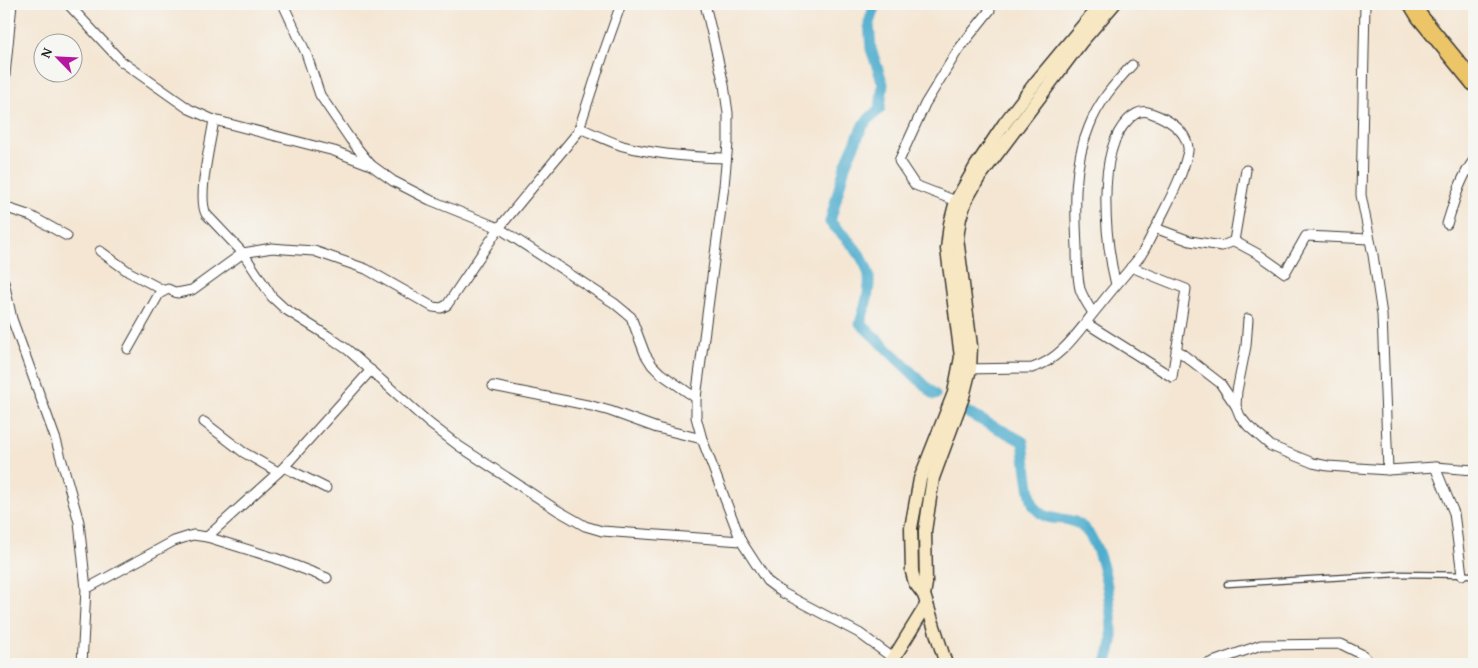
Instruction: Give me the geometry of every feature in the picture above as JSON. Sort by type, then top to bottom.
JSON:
[{"type":"highway","points":[[1412,4],[1420,17],[1474,82]]},
{"type":"street","points":[[4,85],[12,4]]},
{"type":"street","points":[[68,4],[121,61],[189,108],[214,120],[334,151],[371,165]]},
{"type":"street","points":[[283,4],[306,53],[320,95],[350,139],[371,165],[393,181],[430,200],[499,228],[626,312],[634,323],[645,354],[652,365],[660,373],[696,398]]},
{"type":"street","points":[[100,251],[129,272],[163,290],[168,289],[177,293],[192,290],[243,253],[272,248],[314,251],[366,269],[433,307],[441,308],[448,305],[499,228],[580,128],[603,55],[622,4]]},
{"type":"street","points":[[705,4],[724,85],[728,113],[726,158],[696,398],[696,417],[702,440],[740,541],[767,581],[783,593],[859,634],[891,661],[926,599]]},
{"type":"street","points":[[956,201],[915,185],[899,161],[925,104],[958,50],[990,10],[986,4]]},
{"type":"street","points":[[946,664],[926,599],[925,531],[933,478],[963,397],[964,369],[948,249],[950,224],[956,201],[976,166],[1004,124],[1101,4]]},
{"type":"street","points":[[964,369],[970,346],[957,238],[960,218],[966,200],[978,179],[1082,41],[1114,4]]},
{"type":"street","points":[[1365,4],[1361,195],[1382,315],[1388,470]]},
{"type":"street","points":[[1093,313],[1084,300],[1078,277],[1074,201],[1080,156],[1088,128],[1097,108],[1132,65]]},
{"type":"street","points":[[964,369],[1032,368],[1041,366],[1054,358],[1086,323],[1142,253],[1176,186],[1188,153],[1187,142],[1176,126],[1157,115],[1141,111],[1125,122],[1109,154],[1106,189],[1108,232],[1111,265],[1116,285]]},
{"type":"street","points":[[214,120],[203,190],[204,209],[206,214],[243,253],[272,297],[284,309],[348,350],[423,418],[459,446],[584,526],[602,531],[740,541]]},
{"type":"street","points":[[580,128],[611,142],[637,149],[678,156],[726,158]]},
{"type":"street","points":[[1447,224],[1456,197],[1474,160]]},
{"type":"street","points":[[1234,241],[1246,170]]},
{"type":"street","points":[[4,207],[31,216],[67,236]]},
{"type":"street","points":[[1155,228],[1190,241],[1206,244],[1222,246],[1234,241]]},
{"type":"street","points":[[1234,241],[1258,254],[1285,273],[1306,236],[1370,239]]},
{"type":"street","points":[[1086,323],[1172,377],[1186,289],[1131,267]]},
{"type":"street","points":[[4,282],[12,319],[56,440],[79,522],[86,589],[82,664]]},
{"type":"street","points":[[128,350],[156,298],[163,290]]},
{"type":"street","points":[[1236,406],[1246,346],[1248,319]]},
{"type":"street","points":[[1176,349],[1220,383],[1248,426],[1271,446],[1290,455],[1320,465],[1388,470],[1435,467],[1474,470]]},
{"type":"street","points":[[208,537],[281,470],[371,370]]},
{"type":"street","points":[[493,386],[592,406],[657,428],[702,440]]},
{"type":"street","points":[[204,422],[243,452],[326,488]]},
{"type":"street","points":[[1435,467],[1454,513],[1462,575]]},
{"type":"street","points":[[86,589],[174,541],[192,536],[208,537],[275,558],[327,578]]},
{"type":"street","points":[[1207,664],[1261,646],[1332,644],[1340,644],[1353,649],[1363,655],[1371,664]]},
{"type":"lane","points":[[1227,584],[1398,574],[1474,575]]},
{"type":"waterway","points":[[875,4],[869,23],[871,49],[883,84],[880,108],[863,125],[845,166],[830,222],[857,251],[868,272],[868,290],[860,323],[935,395]]},
{"type":"waterway","points":[[965,411],[1023,442],[1029,486],[1034,506],[1039,512],[1048,517],[1075,522],[1085,530],[1094,542],[1105,576],[1111,613],[1112,642],[1106,664]]}]
